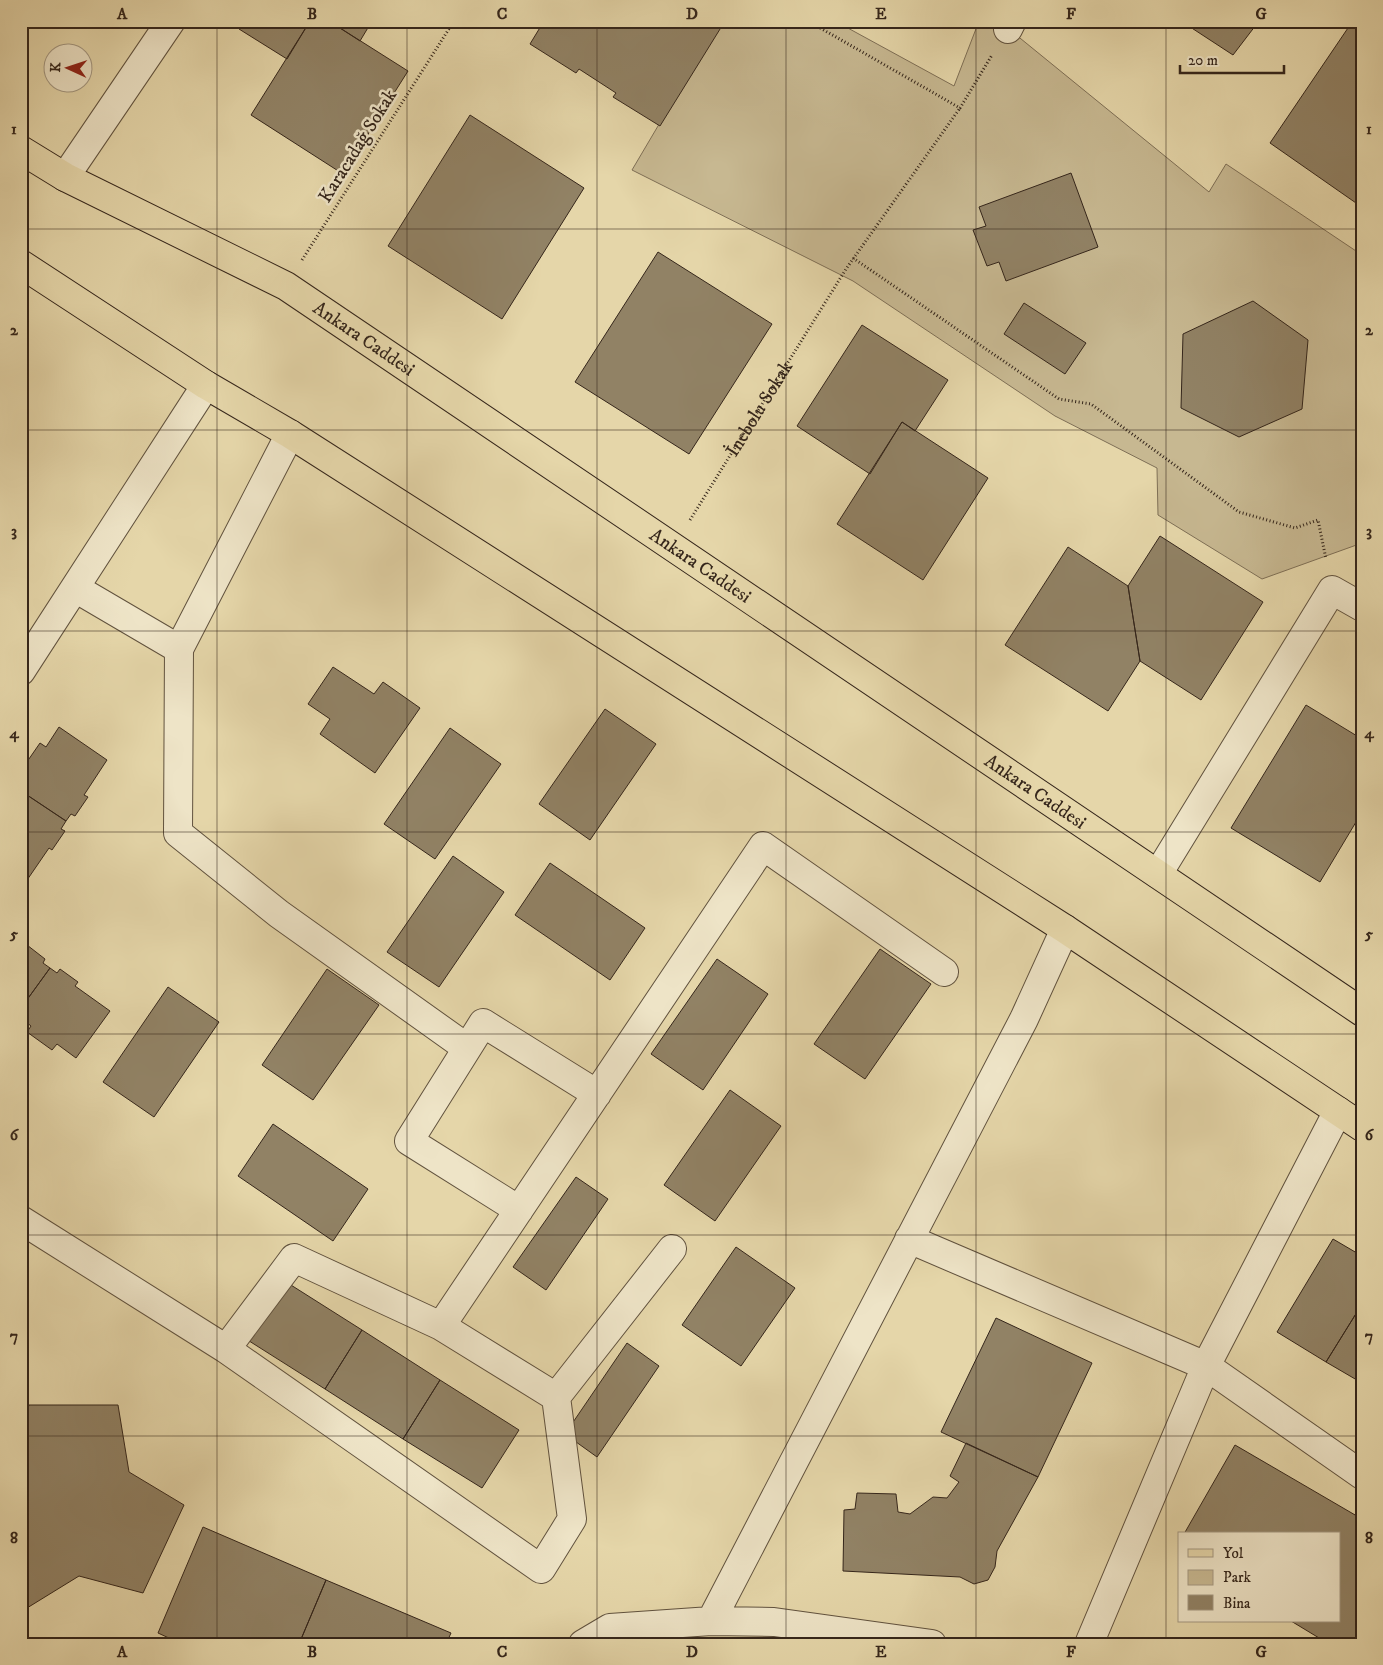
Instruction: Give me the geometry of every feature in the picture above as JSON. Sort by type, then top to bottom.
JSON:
[{"type":"main road","name":"Ankara Caddesi","points":[[21,150],[66,177],[286,286],[1362,1012]]},
{"type":"main road","points":[[21,264],[206,384],[290,434],[1065,929],[1362,1127]]},
{"type":"street","points":[[66,177],[171,21]]},
{"type":"street","points":[[21,671],[206,384]]},
{"type":"street","points":[[290,434],[179,649],[178,833],[278,914],[467,1048]]},
{"type":"street","points":[[75,588],[179,649]]},
{"type":"street","points":[[1158,874],[1332,590],[1362,607]]},
{"type":"street","points":[[441,1326],[763,846],[944,972]]},
{"type":"street","points":[[711,1621],[1024,1019],[1065,929]]},
{"type":"street","points":[[519,1210],[409,1141],[483,1023],[597,1094]]},
{"type":"street","points":[[1089,1644],[1206,1366],[1338,1111]]},
{"type":"street","points":[[21,1220],[226,1349],[541,1568],[572,1519],[556,1397],[672,1249]]},
{"type":"street","points":[[909,1239],[1206,1366],[1362,1475]]},
{"type":"street","points":[[226,1349],[294,1258],[441,1326],[556,1397]]},
{"type":"street","points":[[582,1644],[610,1628],[711,1621],[774,1622],[932,1644]]},
{"type":"path","name":"Karacadağ Sokak","points":[[286,286],[454,21]]},
{"type":"path","points":[[808,21],[960,108]]},
{"type":"path","name":"İnebolu Sokak","points":[[673,548],[853,258],[960,108],[1010,25]]},
{"type":"path","points":[[853,258],[1059,399],[1092,404],[1239,512],[1295,528],[1318,520],[1332,590]]},
{"type":"green space","points":[[720,21],[835,21],[954,86],[979,21],[999,21],[1209,192],[1226,164],[1362,255],[1362,543],[1262,579],[1158,515],[1157,468],[1055,416],[853,281],[632,170]]},
{"type":"building","points":[[243,21],[310,21],[287,59],[239,29]]},
{"type":"building","points":[[310,21],[329,21],[408,71],[343,174],[251,115]]},
{"type":"building","points":[[329,21],[372,21],[360,41]]},
{"type":"building","points":[[544,21],[725,21],[660,126],[613,97],[616,93],[579,69],[576,73],[530,44]]},
{"type":"building","points":[[1181,21],[1259,21],[1233,55]]},
{"type":"building","points":[[1350,25],[1362,33],[1362,194],[1356,203],[1270,143]]},
{"type":"building","points":[[470,115],[584,188],[502,319],[388,246]]},
{"type":"building","points":[[1071,173],[1098,247],[1006,281],[999,262],[987,266],[973,230],[986,226],[979,207]]},
{"type":"building","points":[[658,252],[772,324],[689,454],[575,382]]},
{"type":"building","points":[[1253,301],[1308,340],[1302,409],[1239,437],[1181,408],[1183,334]]},
{"type":"building","points":[[1024,303],[1086,343],[1065,374],[1004,334]]},
{"type":"building","points":[[862,325],[948,380],[915,431],[902,422],[870,474],[797,426]]},
{"type":"building","points":[[902,422],[988,478],[923,580],[837,524]]},
{"type":"building","points":[[1160,536],[1263,602],[1201,700],[1140,661],[1128,586]]},
{"type":"building","points":[[1068,547],[1128,586],[1140,661],[1108,711],[1005,645]]},
{"type":"building","points":[[333,667],[374,694],[383,682],[420,708],[375,773],[320,734],[330,719],[308,704]]},
{"type":"building","points":[[1306,705],[1362,739],[1362,812],[1320,882],[1231,828]]},
{"type":"building","points":[[605,709],[656,744],[590,840],[539,804]]},
{"type":"building","points":[[59,727],[107,760],[84,795],[88,797],[75,816],[71,814],[66,821],[21,791],[21,784],[28,773],[22,769],[40,743],[46,747]]},
{"type":"building","points":[[450,728],[501,764],[435,859],[384,824]]},
{"type":"building","points":[[21,791],[66,821],[61,829],[65,831],[52,850],[49,848],[25,883],[21,880]]},
{"type":"building","points":[[453,856],[504,892],[439,987],[387,952]]},
{"type":"building","points":[[550,863],[645,928],[610,980],[515,915]]},
{"type":"building","points":[[27,945],[45,959],[43,963],[50,968],[21,1008],[21,947],[24,949]]},
{"type":"building","points":[[880,949],[931,984],[865,1079],[814,1044]]},
{"type":"building","points":[[717,959],[768,994],[703,1090],[651,1054]]},
{"type":"building","points":[[50,968],[57,973],[60,969],[78,982],[75,986],[110,1011],[76,1058],[57,1044],[52,1050],[27,1032],[31,1026],[21,1018],[21,1008]]},
{"type":"building","points":[[327,969],[379,1005],[313,1100],[262,1065]]},
{"type":"building","points":[[168,987],[219,1022],[154,1117],[103,1082]]},
{"type":"building","points":[[730,1090],[781,1126],[715,1221],[664,1185]]},
{"type":"building","points":[[273,1124],[368,1189],[333,1241],[238,1176]]},
{"type":"building","points":[[576,1177],[608,1199],[546,1290],[513,1267]]},
{"type":"building","points":[[1333,1239],[1362,1256],[1362,1304],[1326,1362],[1277,1332]]},
{"type":"building","points":[[736,1247],[795,1288],[741,1366],[682,1325]]},
{"type":"building","points":[[283,1280],[362,1330],[325,1389],[246,1339]]},
{"type":"building","points":[[1362,1304],[1362,1383],[1326,1362]]},
{"type":"building","points":[[996,1318],[1092,1363],[1038,1477],[941,1432]]},
{"type":"building","points":[[362,1330],[440,1380],[403,1439],[325,1389]]},
{"type":"building","points":[[627,1343],[659,1366],[597,1457],[565,1434]]},
{"type":"building","points":[[440,1380],[519,1430],[482,1488],[403,1439]]},
{"type":"building","points":[[29,1405],[118,1405],[129,1472],[184,1505],[143,1593],[79,1576],[27,1608],[21,1601],[21,1431]]},
{"type":"building","points":[[966,1443],[1038,1477],[997,1551],[995,1567],[988,1580],[974,1584],[960,1577],[843,1571],[844,1510],[855,1509],[857,1493],[896,1494],[898,1512],[910,1514],[933,1497],[947,1498],[959,1482],[950,1476]]},
{"type":"building","points":[[1235,1445],[1362,1519],[1362,1640],[1359,1644],[1329,1644],[1293,1622],[1340,1622],[1340,1532],[1185,1532]]},
{"type":"building","points":[[203,1527],[326,1580],[299,1644],[182,1644],[158,1633]]},
{"type":"building","points":[[326,1580],[451,1633],[446,1644],[299,1644]]}]
